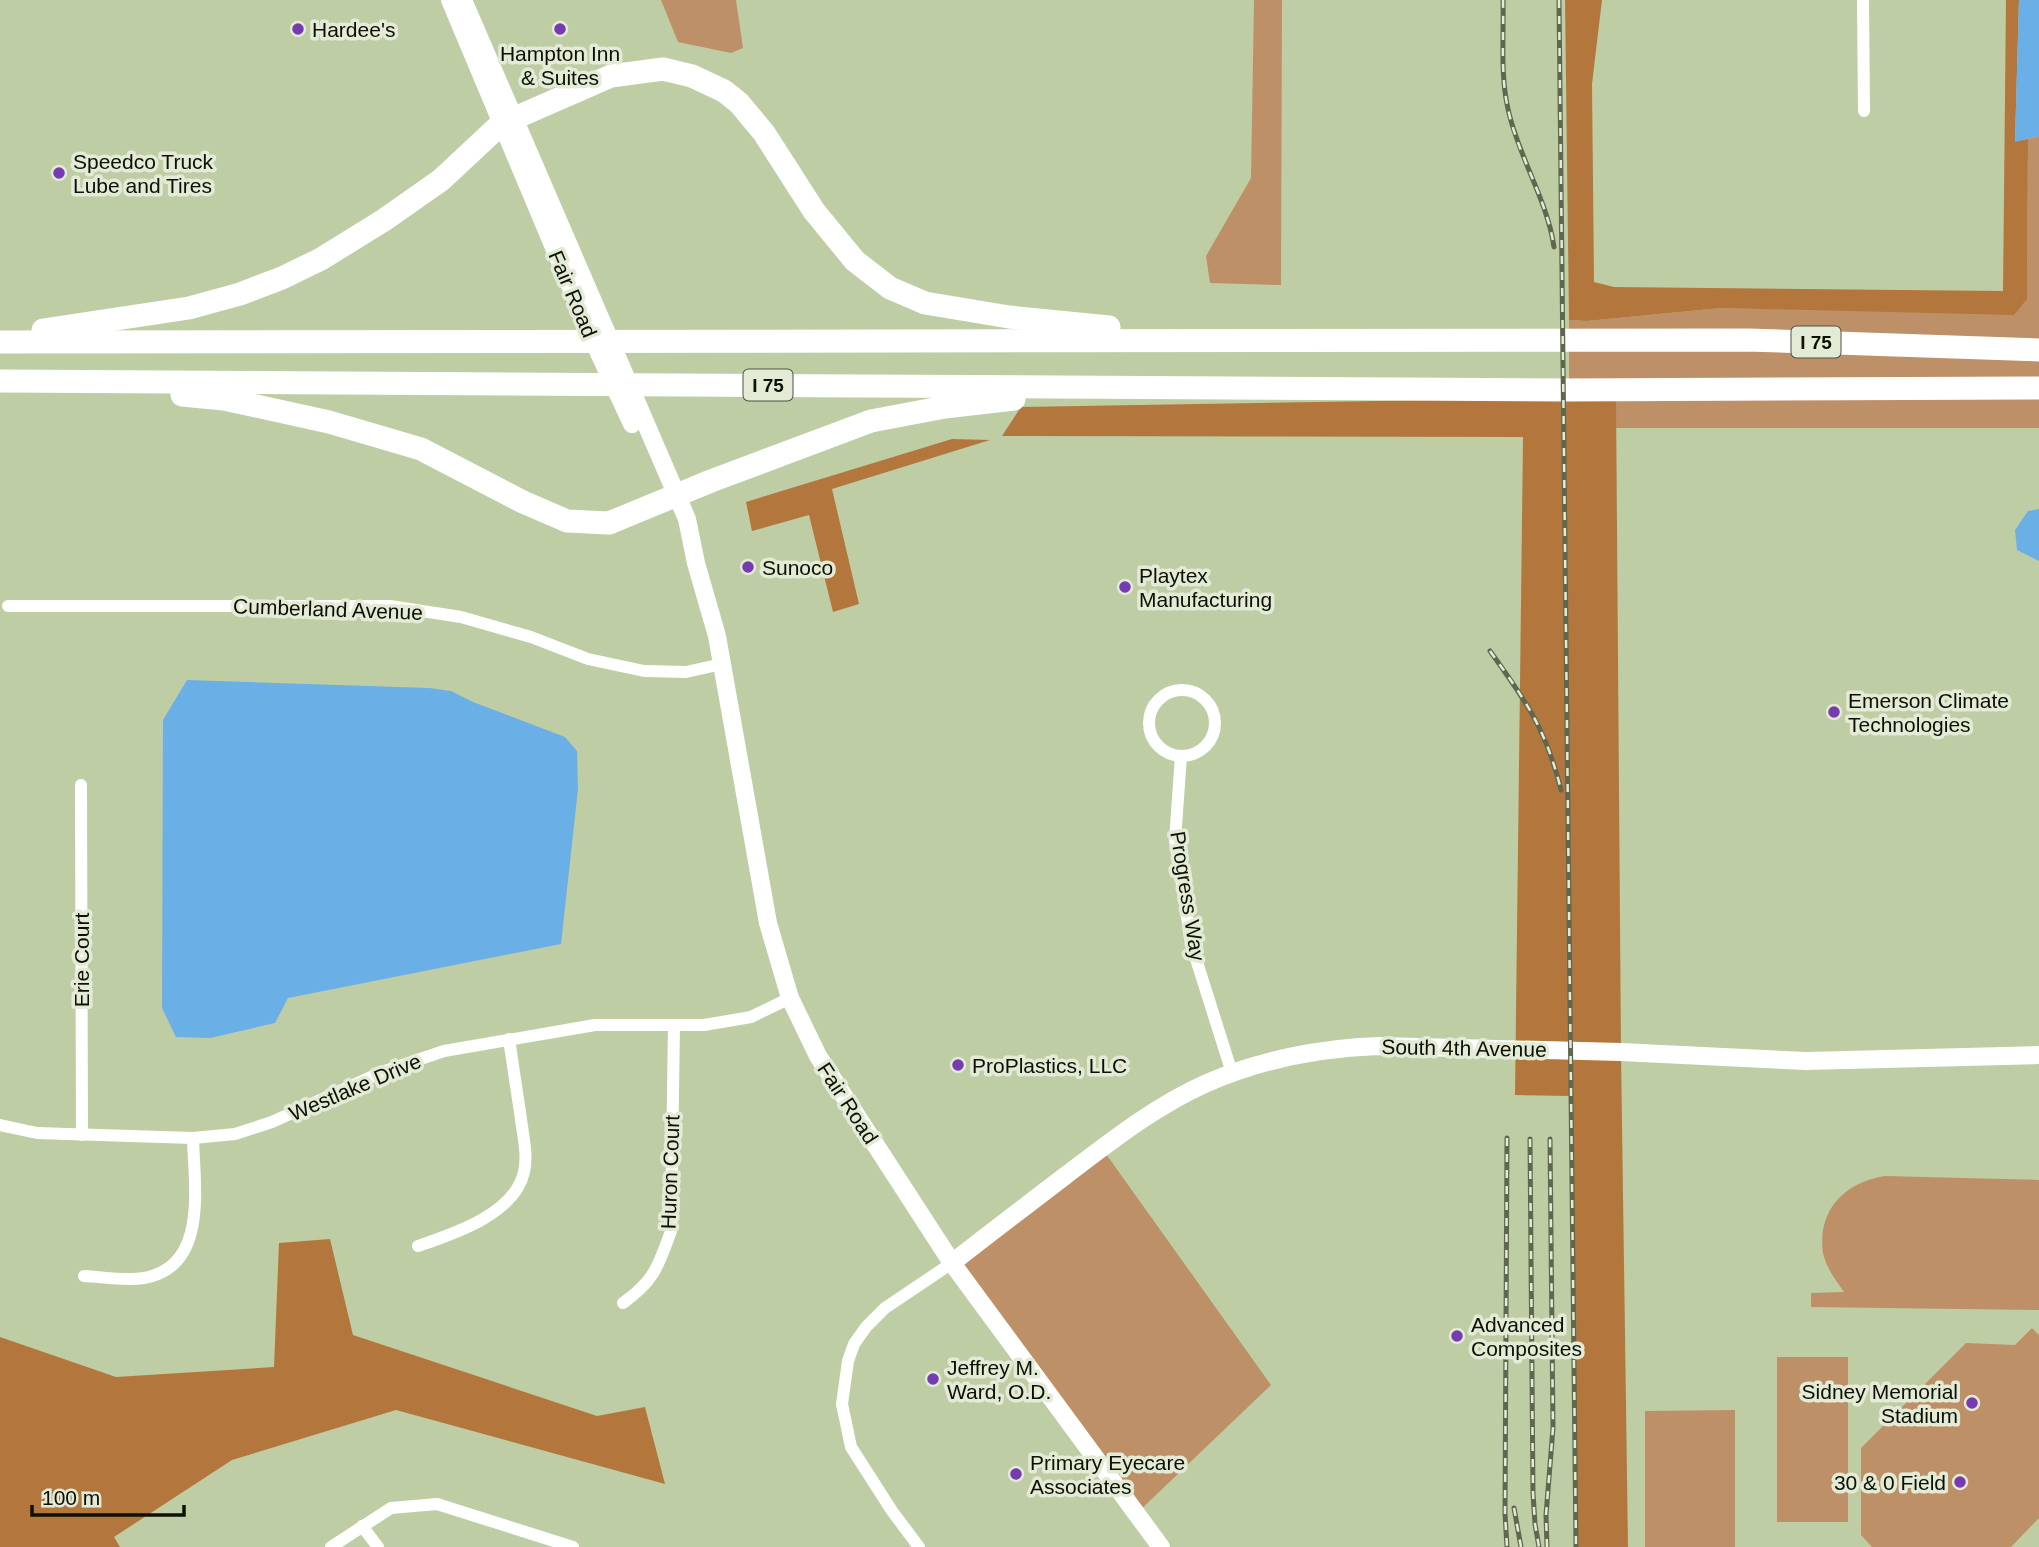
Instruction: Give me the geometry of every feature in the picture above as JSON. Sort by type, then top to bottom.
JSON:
[{"type":"highway","points":[[0,340],[189,308],[240,294],[282,278],[321,259],[384,220],[441,180],[508,121],[611,76],[663,69],[692,76],[724,91],[739,103],[764,133],[822,221],[855,261],[890,289],[925,303],[1009,317],[1160,332],[1287,340]]},
{"type":"highway","name":"I 75","points":[[0,340],[1748,340],[2039,350]]},
{"type":"highway","name":"I 75","points":[[0,381],[1537,390],[2039,388]]},
{"type":"highway","points":[[33,381],[224,399],[329,422],[421,449],[523,502],[567,521],[609,523],[871,421],[945,407],[1039,396],[1243,388]]},
{"type":"main road","name":"Fair Road","points":[[450,0],[508,121],[671,497],[702,585],[717,636],[768,923],[790,998],[818,1056],[951,1264],[1161,1547]]},
{"type":"main road","name":"Fair Road","points":[[463,0],[508,121]]},
{"type":"main road","name":"South 4th Avenue","points":[[951,1264],[1130,1127],[1205,1084],[1263,1064],[1345,1047],[1604,1051],[1806,1061],[2039,1055]]},
{"type":"street","points":[[1863,0],[1864,111]]},
{"type":"street","name":"Cumberland Avenue","points":[[8,606],[390,607],[461,617],[531,636],[588,659],[644,671],[686,672],[722,664]]},
{"type":"street","points":[[1183,690],[1194,692],[1205,699],[1213,711],[1215,721],[1209,742],[1192,754],[1181,756],[1169,753],[1159,746],[1152,737],[1149,724],[1156,703],[1163,696],[1183,690]]},
{"type":"street","name":"Progress Way","points":[[1181,756],[1175,840],[1191,943],[1232,1073]]},
{"type":"street","name":"Erie Court","points":[[81,785],[82,1135]]},
{"type":"street","name":"Westlake Drive","points":[[0,1125],[37,1133],[82,1135],[193,1138],[234,1134],[272,1122],[382,1072],[444,1051],[595,1025],[704,1025],[751,1017],[790,998]]},
{"type":"street","name":"Huron Court","points":[[623,1303],[645,1288],[660,1261],[671,1231],[674,1025]]},
{"type":"street","points":[[418,1246],[464,1229],[497,1209],[516,1191],[524,1174],[526,1153],[509,1039]]},
{"type":"street","points":[[84,1276],[145,1278],[177,1261],[186,1250],[194,1228],[193,1138]]},
{"type":"street","points":[[919,1547],[851,1447],[842,1404],[848,1361],[854,1344],[866,1327],[885,1308],[951,1264]]},
{"type":"street","points":[[331,1547],[391,1508],[438,1504],[573,1547]]},
{"type":"street","points":[[362,1526],[378,1547]]},
{"type":"shaded area","points":[[661,0],[736,0],[743,48],[731,53],[678,42]]},
{"type":"shaded area","points":[[1254,0],[1282,0],[1281,285],[1210,283],[1206,256],[1251,178]]},
{"type":"shaded area","points":[[1565,0],[1602,0],[1592,84],[1594,282],[1614,287],[2003,291],[2006,0],[2019,0],[2015,141],[2028,139],[2027,299],[2014,315],[1721,308],[1587,321],[1569,320]]},
{"type":"shaded area","points":[[2039,136],[2039,428],[1615,428],[1616,397],[1569,398],[1569,320],[1587,321],[1721,308],[1859,310],[2027,299],[2028,139]]},
{"type":"shaded area","points":[[1616,397],[1628,1547],[1576,1547],[1571,1096],[1515,1095],[1523,437],[1002,436],[1021,407]]},
{"type":"shaded area","points":[[952,439],[990,440],[832,489],[859,604],[833,612],[809,515],[752,531],[746,502]]},
{"type":"shaded area","points":[[1101,1147],[1271,1385],[1136,1514],[952,1263]]},
{"type":"shaded area","points":[[1885,1176],[2039,1180],[2039,1310],[1811,1307],[1811,1293],[1844,1292],[1829,1269],[1823,1253],[1822,1238],[1829,1211],[1846,1192],[1871,1179]]},
{"type":"shaded area","points":[[330,1239],[353,1335],[597,1416],[645,1407],[665,1484],[396,1410],[232,1460],[114,1537],[120,1547],[0,1547],[0,1337],[116,1377],[274,1367],[279,1243]]},
{"type":"shaded area","name":"Sidney Memorial Stadium","points":[[2032,1328],[2039,1335],[2039,1518],[2011,1547],[1872,1547],[1861,1535],[1861,1448],[1966,1343],[2015,1345]]},
{"type":"shaded area","points":[[1777,1357],[1848,1357],[1848,1522],[1777,1522]]},
{"type":"shaded area","points":[[1735,1410],[1735,1547],[1645,1547],[1645,1411]]},
{"type":"water","points":[[2019,0],[2039,0],[2039,136],[2015,142]]},
{"type":"water","points":[[2039,509],[2039,561],[2017,550],[2015,530],[2028,511]]},
{"type":"water","points":[[187,680],[451,691],[565,737],[577,751],[578,789],[561,944],[288,998],[275,1023],[210,1038],[176,1037],[162,1008],[163,720]]},
{"type":"railway","points":[[1503,0],[1503,68],[1508,109],[1518,144],[1545,212],[1554,247]]},
{"type":"railway","points":[[1559,0],[1576,1547]]},
{"type":"railway","points":[[1490,651],[1533,716],[1549,750],[1561,790]]},
{"type":"railway","points":[[1507,1138],[1507,1547]]},
{"type":"railway","points":[[1530,1139],[1533,1493],[1539,1547]]},
{"type":"railway","points":[[1547,1547],[1546,1515],[1553,1428],[1550,1139]]},
{"type":"railway","points":[[1514,1508],[1521,1547]]},
{"type":"place","name":"Hardee's","points":[[298,29]]},
{"type":"place","name":"Hampton Inn & Suites","points":[[560,29]]},
{"type":"place","name":"Speedco Truck Lube and Tires","points":[[59,173]]},
{"type":"place","name":"Sunoco","points":[[748,567]]},
{"type":"place","name":"Playtex Manufacturing","points":[[1125,587]]},
{"type":"place","name":"Emerson Climate Technologies","points":[[1834,712]]},
{"type":"place","name":"ProPlastics, LLC","points":[[958,1065]]},
{"type":"place","name":"Advanced Composites","points":[[1457,1336]]},
{"type":"place","name":"Jeffrey M. Ward, O.D.","points":[[933,1379]]},
{"type":"place","name":"Sidney Memorial Stadium","points":[[1972,1403]]},
{"type":"place","name":"Primary Eyecare Associates","points":[[1016,1474]]},
{"type":"place","name":"30 & 0 Field","points":[[1960,1482]]}]
